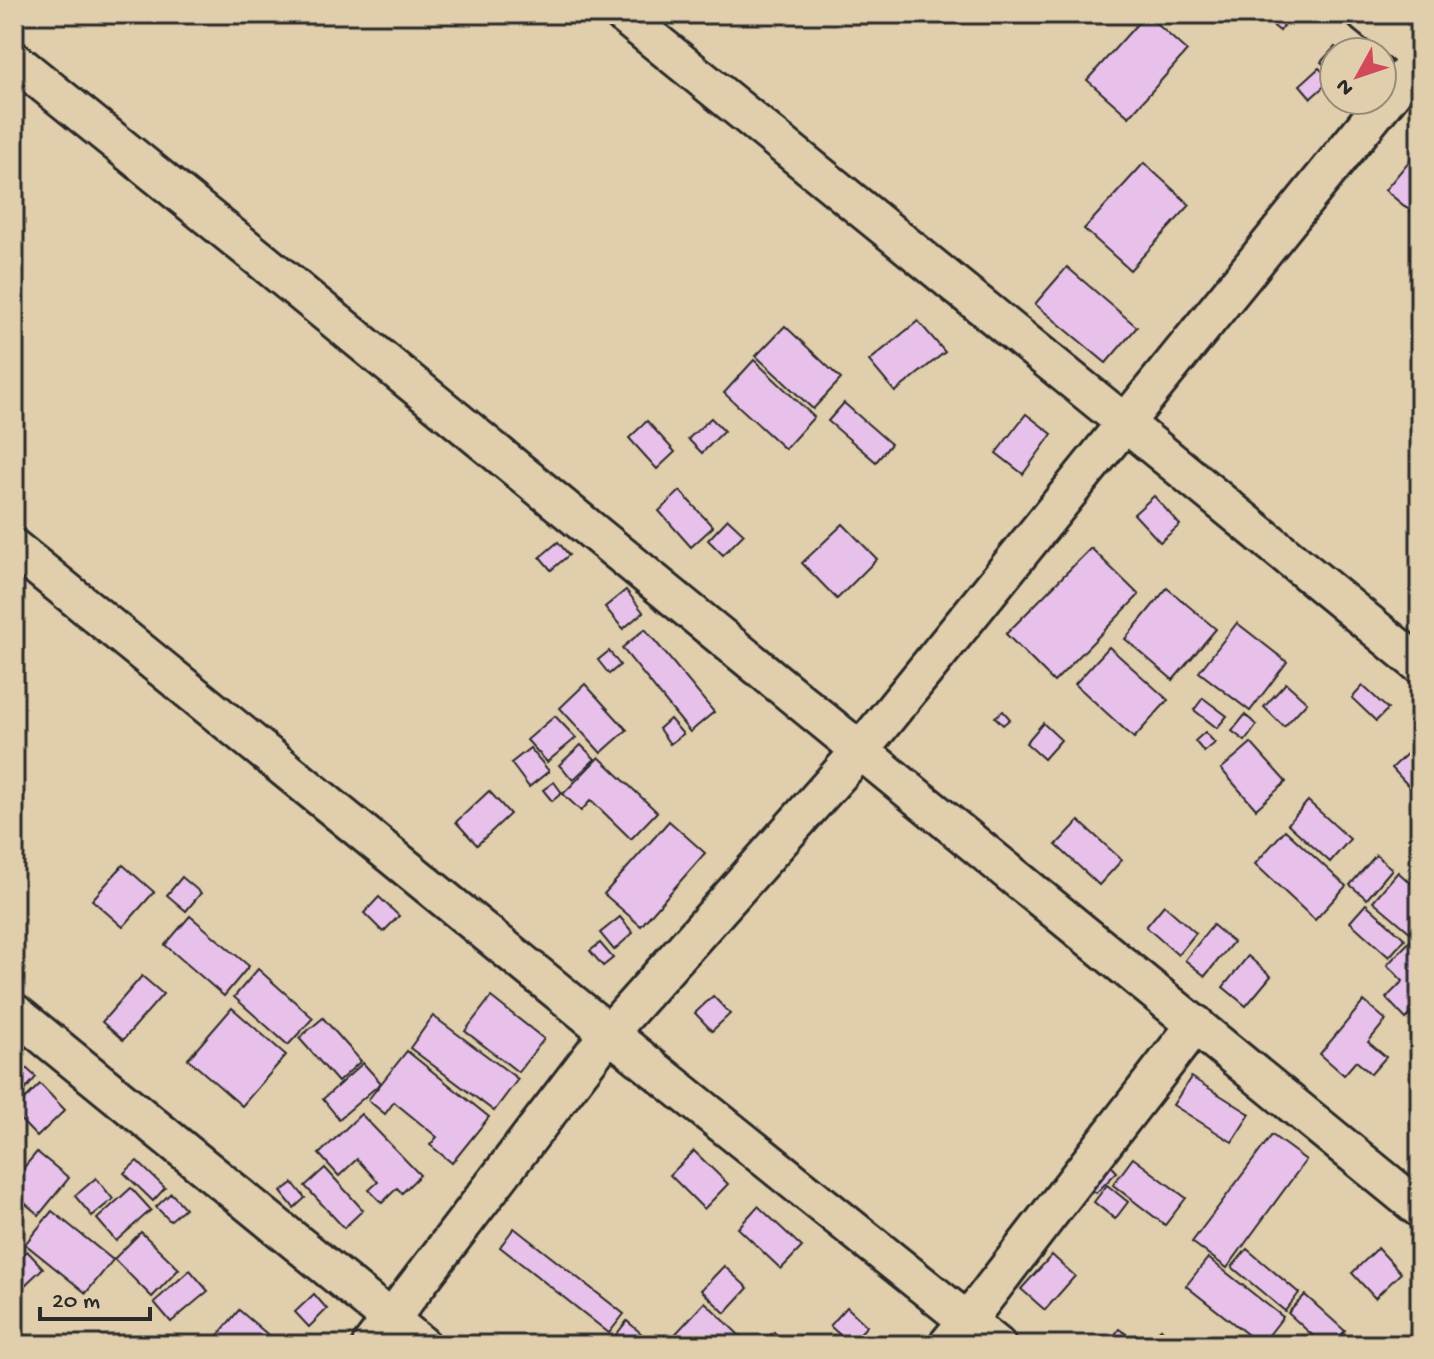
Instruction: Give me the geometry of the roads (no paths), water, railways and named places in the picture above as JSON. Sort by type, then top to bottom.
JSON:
[{"type":"street","points":[[622,14],[1420,665]]},
{"type":"street","points":[[381,1332],[609,1033],[860,751],[1420,59],[1365,14]]},
{"type":"street","points":[[14,60],[1420,1209]]},
{"type":"street","points":[[14,548],[609,1033],[957,1333],[997,1345]]},
{"type":"street","points":[[14,1012],[381,1332],[422,1345]]},
{"type":"street","points":[[957,1333],[1196,1024]]}]
